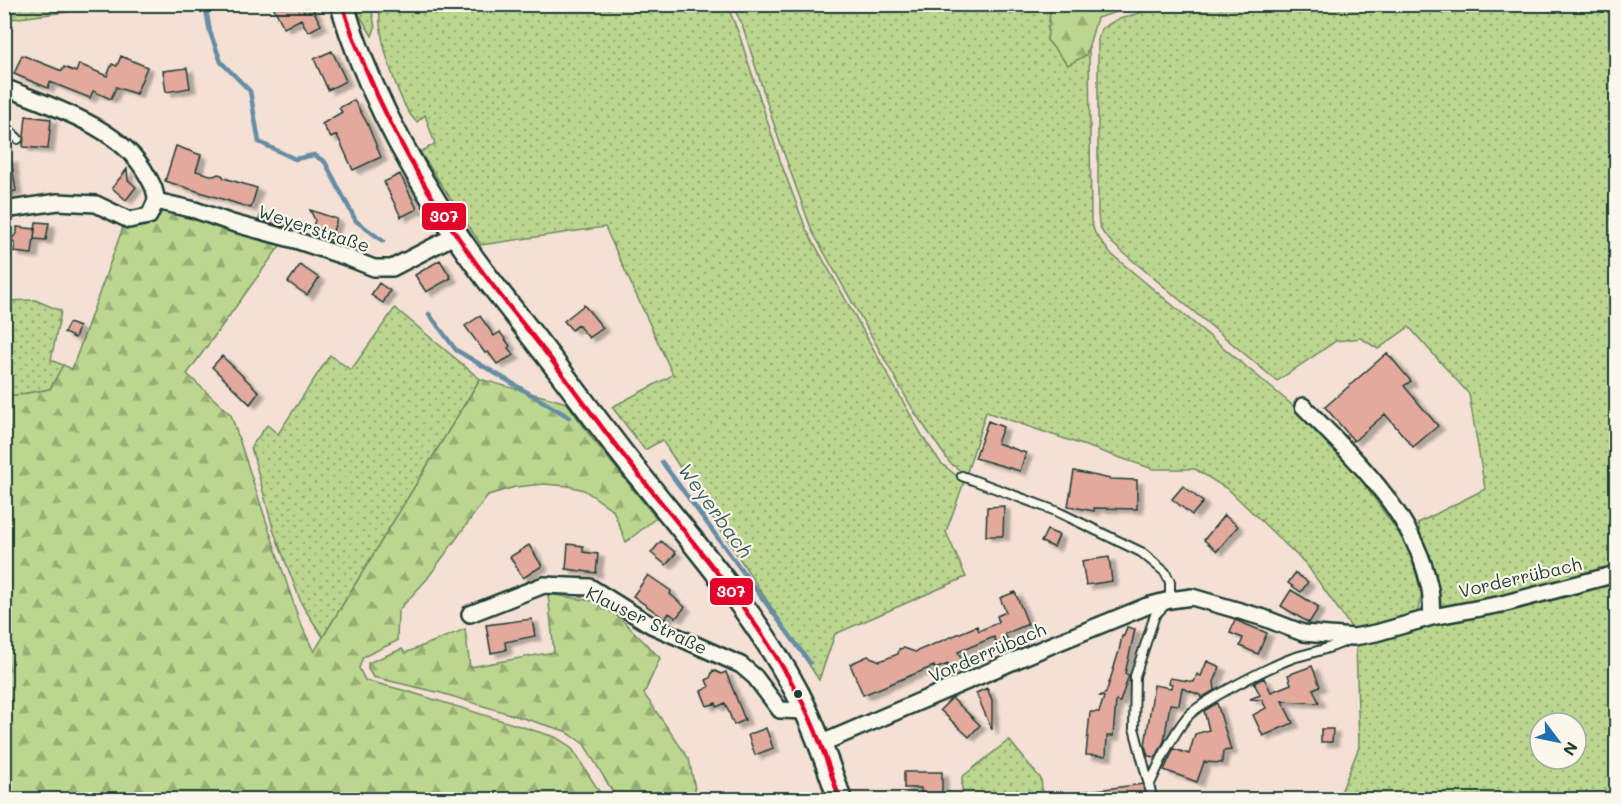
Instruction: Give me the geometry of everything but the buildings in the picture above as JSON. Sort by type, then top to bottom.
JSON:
[{"type":"main road","points":[[342,4],[351,34],[385,116],[409,162],[456,235],[760,631],[798,694],[820,744],[840,800]]},
{"type":"street","points":[[4,87],[92,124],[129,151],[144,170],[156,192],[156,201],[149,216],[134,220],[129,220],[96,204],[58,202],[4,210]]},
{"type":"street","name":"Weyerstraße","points":[[156,201],[195,210],[346,256],[374,268],[392,268],[456,235]]},
{"type":"street","points":[[1303,406],[1376,485],[1411,534],[1430,586],[1431,617]]},
{"type":"street","name":"Vorderrübach","points":[[820,744],[1049,646],[1147,606],[1170,600],[1192,597],[1264,618],[1303,633],[1354,638],[1431,617],[1502,604],[1617,574]]},
{"type":"street","name":"Klauser Straße","points":[[470,614],[544,585],[590,588],[651,625],[741,665],[755,677],[780,710],[805,711]]},
{"type":"lane","points":[[4,125],[18,139]]},
{"type":"lane","points":[[962,476],[1056,511],[1142,552],[1165,573],[1170,582],[1170,600],[1155,615],[1135,676],[1134,728],[1153,800]]},
{"type":"lane","name":"Vorderrübach","points":[[1148,787],[1168,745],[1188,715],[1205,701],[1291,659],[1335,647],[1354,638]]},
{"type":"green space","points":[[5,4],[83,5],[74,11],[11,19],[5,32]]},
{"type":"green space","points":[[1051,4],[1140,5],[1097,18],[1086,55],[1068,65],[1047,40]]},
{"type":"green space","points":[[1169,4],[1616,5],[1616,567],[1445,611],[1437,608],[1418,523],[1485,489],[1469,394],[1409,327],[1378,349],[1361,338],[1336,341],[1277,381],[1113,244],[1103,233],[1098,213],[1098,39],[1101,29],[1116,20]]},
{"type":"green space","points":[[357,5],[371,5],[375,28],[372,36],[359,14]]},
{"type":"green space","points":[[380,5],[727,5],[806,229],[923,437],[941,463],[964,482],[946,532],[966,577],[835,634],[819,680],[662,440],[645,450],[612,407],[673,375],[605,227],[481,245],[420,152],[435,144],[425,115],[417,122],[398,91],[381,34]]},
{"type":"green space","points":[[732,5],[1051,5],[1047,40],[1068,64],[1086,55],[1089,46],[1091,221],[1095,233],[1110,253],[1297,409],[1362,481],[1408,546],[1422,594],[1417,614],[1353,630],[1306,564],[1229,490],[1195,469],[1153,469],[986,412],[966,475],[950,463],[915,413],[812,231],[779,140],[742,24]]},
{"type":"green space","points":[[155,208],[191,213],[282,243],[187,374],[231,415],[299,620],[314,652],[480,379],[567,403],[591,437],[656,518],[626,542],[613,510],[584,490],[544,484],[515,487],[488,495],[427,579],[398,611],[397,641],[363,657],[359,668],[365,680],[555,737],[573,750],[604,799],[5,800],[5,397],[50,389],[63,365],[72,369],[123,227],[151,219]]},
{"type":"green space","points":[[35,300],[61,311],[51,360],[63,365],[50,389],[5,397],[5,301]]},
{"type":"green space","points":[[395,308],[480,379],[323,637],[302,605],[274,532],[251,447],[267,425],[278,434],[330,355],[351,370]]},
{"type":"green space","points":[[1616,575],[1616,799],[1338,800],[1359,747],[1356,642]]},
{"type":"green space","points":[[548,594],[593,601],[619,617],[660,658],[644,694],[689,759],[697,799],[617,799],[584,744],[565,731],[441,693],[373,677],[368,669],[368,663],[402,649],[405,653],[465,629],[470,667],[554,652]]},
{"type":"green space","points":[[1009,740],[1041,779],[1043,799],[962,799],[962,777]]},
{"type":"waterway","points":[[4,7],[9,4]]},
{"type":"waterway","name":"Weyerbach","points":[[205,4],[210,32],[221,62],[250,91],[259,142],[295,159],[314,155],[325,162],[356,221],[383,241]]},
{"type":"waterway","name":"Weyerbach","points":[[429,314],[456,350],[569,417]]},
{"type":"waterway","name":"Weyerbach","points":[[662,462],[810,663]]},
{"type":"transit line","name":"307","points":[[342,4],[380,101],[428,191],[486,277],[703,554],[763,636],[781,664],[810,719],[840,800]]}]
